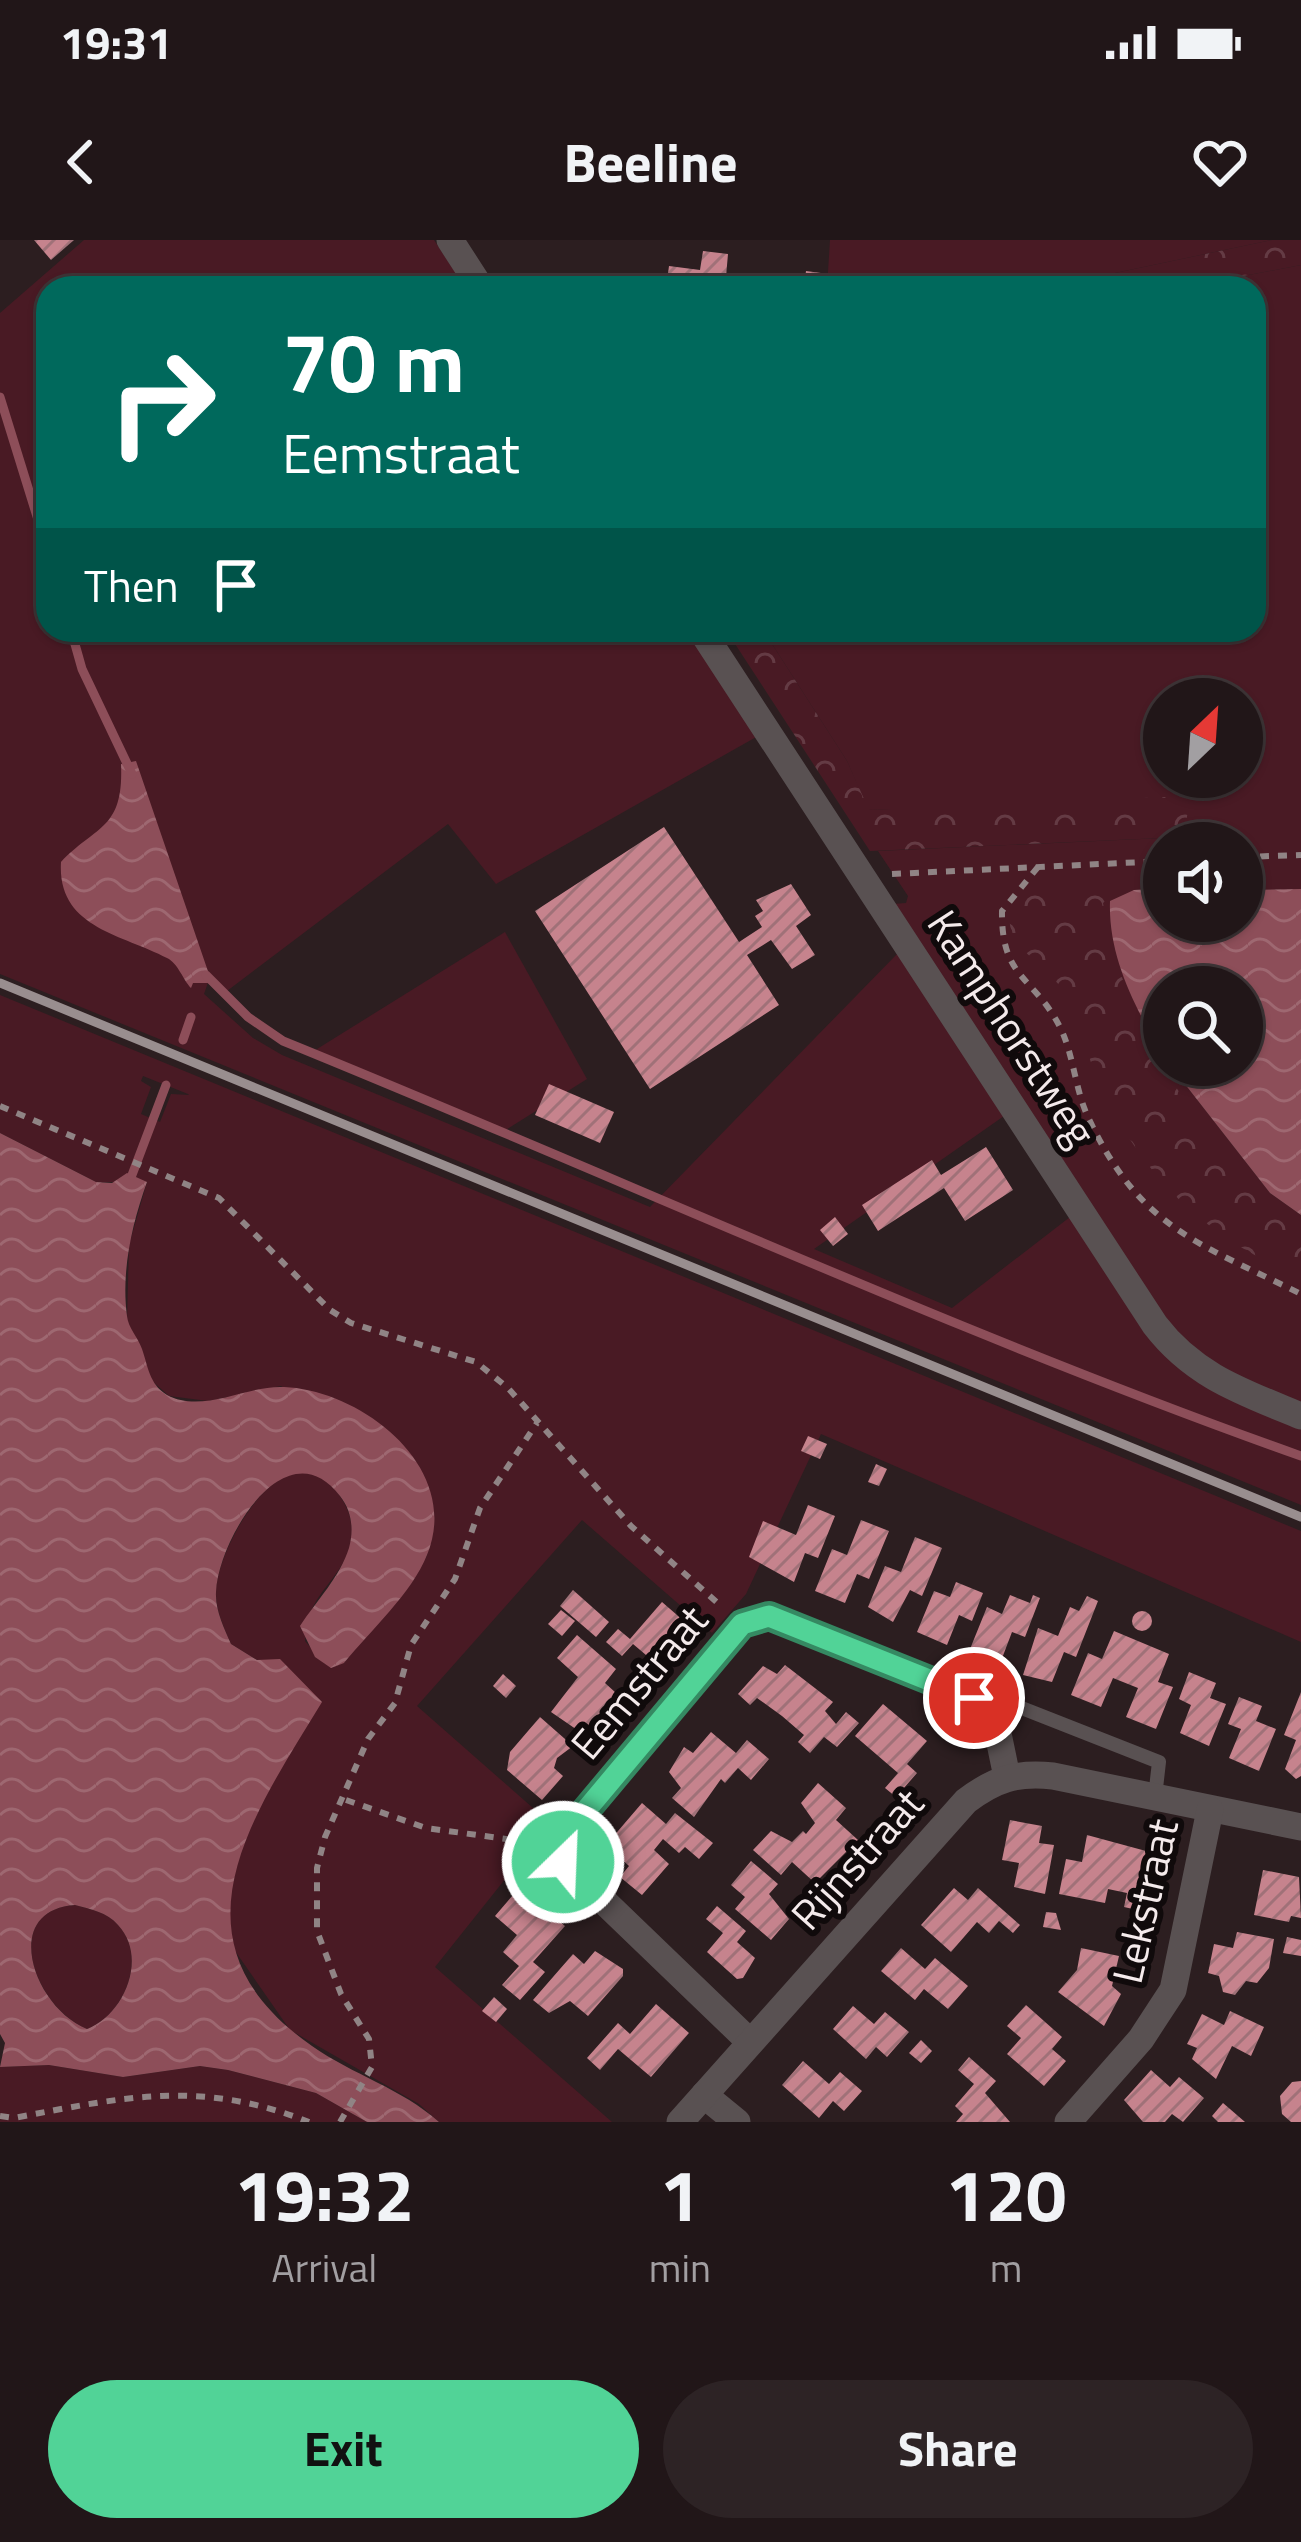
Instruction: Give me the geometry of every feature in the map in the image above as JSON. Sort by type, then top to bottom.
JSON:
[{"type":"street","points":[[450,240],[474,276]]},
{"type":"street","name":"Kamphorstweg","points":[[709,642],[1175,1350],[1212,1379],[1301,1416]]},
{"type":"street","name":"Eemstraat","points":[[563,1862],[566,1834],[742,1624],[769,1616],[974,1698],[986,1710]]},
{"type":"street","points":[[986,1710],[996,1724],[1007,1777],[1052,1776],[1301,1827]]},
{"type":"street","name":"Rijnstraat","points":[[680,2122],[966,1801],[1007,1777]]},
{"type":"street","name":"Lekstraat","points":[[1068,2122],[1142,2039],[1173,1990],[1210,1810]]},
{"type":"street","points":[[563,1862],[749,2041]]},
{"type":"street","points":[[704,2095],[736,2122]]},
{"type":"lane","points":[[986,1710],[1014,1705],[1159,1762],[1155,1798]]},
{"type":"path","points":[[1263,856],[1301,855]]},
{"type":"path","points":[[862,875],[1143,862]]},
{"type":"path","points":[[1038,867],[1002,911],[1004,954],[1015,972],[1039,992],[1064,1036],[1085,1112],[1110,1162],[1146,1208],[1193,1243],[1301,1294]]},
{"type":"path","points":[[0,1106],[219,1198],[330,1310],[351,1323],[476,1362],[508,1388],[631,1526],[742,1624]]},
{"type":"path","points":[[340,2122],[372,2067],[369,2039],[341,1994],[317,1931],[317,1868],[325,1837],[346,1800],[368,1739],[395,1703],[411,1645],[455,1579],[480,1508],[537,1424]]},
{"type":"path","points":[[346,1800],[426,1828],[506,1839],[563,1862]]},
{"type":"path","points":[[0,2116],[153,2093],[222,2095],[309,2122]]},
{"type":"green space","points":[[84,240],[434,240],[458,276],[43,276]]},
{"type":"green space","points":[[830,240],[1272,240],[1101,276],[828,276]]},
{"type":"green space","points":[[1272,240],[1301,240],[1301,265],[1243,276],[1101,276]]},
{"type":"green space","points":[[1301,265],[1301,889],[1263,890],[1263,822],[1143,822],[1143,833],[909,809],[868,810],[847,761],[771,642],[1266,642],[1266,276],[1243,276]]},
{"type":"green space","points":[[36,282],[36,642],[697,642],[758,736],[496,884],[448,824],[227,991],[211,974],[204,994],[253,1038],[282,1055],[650,1207],[899,952],[1004,1116],[814,1249],[952,1308],[1070,1217],[1129,1307],[1301,1427],[1301,1505],[0,974],[0,313]]},
{"type":"green space","points":[[734,642],[771,642],[847,761],[869,810],[1190,798],[1186,822],[1143,822],[1143,839],[870,851]]},
{"type":"green space","points":[[1143,839],[1143,889],[1134,890],[1124,977],[1143,1019],[1143,1086],[1186,1086],[1270,1193],[1301,1215],[1301,1407],[1185,1348],[892,904],[906,903],[908,896],[878,851]]},
{"type":"green space","points":[[1111,885],[1113,894],[1103,903],[1112,945],[1143,1027],[1143,1086],[1176,1086],[1232,1160],[1301,1219],[1301,1277],[1204,1222],[1153,1171],[1113,1110],[1067,997],[1015,939],[1010,910],[1017,891]]},
{"type":"green space","points":[[505,932],[587,1079],[501,1133],[309,1054]]},
{"type":"green space","points":[[0,995],[1301,1531],[1301,1642],[821,1434],[746,1594],[712,1633],[582,1520],[417,1706],[550,1823],[435,1967],[612,2122],[439,2122],[419,2104],[290,2030],[233,1948],[228,1907],[239,1849],[252,1817],[257,1660],[231,1644],[216,1598],[228,1547],[257,1500],[276,1482],[296,1473],[316,1475],[344,1502],[352,1534],[345,1560],[312,1609],[305,1641],[325,1664],[344,1663],[427,1556],[432,1508],[281,1386],[208,1401],[169,1396],[150,1379],[127,1321],[129,1245],[147,1182],[96,1182],[0,1133]],"holes":[[[143,1076],[189,1095],[171,1094],[160,1122],[141,1114],[151,1087],[141,1081]]]},
{"type":"green space","points":[[75,1905],[114,1921],[131,1953],[128,1984],[121,1999],[87,2029],[52,2001],[33,1960],[32,1940],[38,1923],[52,1911]]},
{"type":"green space","points":[[49,2065],[123,2077],[200,2066],[228,2070],[316,2093],[367,2122],[0,2122],[0,2067]]},
{"type":"water","points":[[136,761],[212,983],[193,983],[191,988],[171,960],[96,926],[70,901],[63,884],[61,862],[113,814],[121,764]]},
{"type":"water","points":[[1143,889],[1143,942],[1263,942],[1263,890],[1301,889],[1301,1215],[1270,1193],[1186,1086],[1263,1086],[1263,966],[1143,966],[1143,1020],[1119,963],[1111,922],[1110,901]]},
{"type":"water","points":[[0,1133],[96,1182],[112,1183],[127,1173],[147,1182],[129,1248],[127,1316],[161,1391],[195,1401],[284,1387],[344,1402],[398,1439],[418,1464],[431,1492],[434,1523],[420,1569],[344,1663],[331,1668],[315,1657],[300,1626],[340,1569],[351,1541],[347,1508],[319,1478],[298,1474],[278,1481],[258,1498],[229,1545],[216,1599],[231,1644],[257,1660],[280,1659],[322,1702],[269,1791],[234,1879],[231,1923],[241,1965],[267,2006],[312,2046],[439,2122],[367,2122],[316,2093],[200,2066],[123,2077],[49,2065],[0,2067],[5,2043],[0,2034]],"holes":[[[75,1905],[114,1921],[131,1953],[128,1984],[121,1999],[87,2029],[52,2001],[33,1961],[32,1941],[38,1923],[52,1911]]]},
{"type":"building","points":[[34,240],[74,240],[51,260]]},
{"type":"building","points":[[703,251],[728,254],[726,276],[668,276],[669,266],[700,270]]},
{"type":"building","points":[[806,271],[843,276],[805,276]]},
{"type":"building","points":[[664,827],[739,942],[762,927],[755,916],[763,911],[756,900],[791,884],[811,915],[796,926],[815,955],[792,969],[771,940],[747,955],[779,1005],[650,1089],[535,911]]},
{"type":"building","points":[[549,1084],[614,1112],[600,1143],[535,1115]]},
{"type":"building","points":[[986,1147],[1013,1190],[965,1221],[944,1188],[878,1231],[862,1205],[932,1160],[941,1175]]},
{"type":"building","points":[[835,1217],[848,1234],[833,1246],[820,1230]]},
{"type":"building","points":[[808,1436],[827,1444],[820,1459],[801,1451]]},
{"type":"building","points":[[876,1464],[887,1469],[879,1486],[868,1482]]},
{"type":"building","points":[[808,1505],[835,1516],[818,1558],[805,1553],[794,1582],[749,1557],[763,1521],[796,1535]]},
{"type":"building","points":[[861,1520],[889,1531],[869,1579],[857,1574],[845,1603],[815,1591],[832,1549],[847,1555]]},
{"type":"building","points":[[915,1537],[942,1548],[922,1596],[910,1590],[893,1622],[868,1607],[885,1566],[901,1572]]},
{"type":"building","points":[[956,1582],[983,1593],[972,1621],[959,1615],[947,1645],[917,1632],[934,1591],[950,1597]]},
{"type":"building","points":[[573,1590],[609,1622],[596,1637],[560,1606]]},
{"type":"building","points":[[1010,1595],[1030,1603],[1033,1595],[1040,1598],[1025,1637],[1012,1632],[1001,1661],[970,1649],[987,1607],[1002,1614]]},
{"type":"building","points":[[1087,1596],[1098,1601],[1076,1657],[1064,1652],[1052,1682],[1023,1675],[1038,1628],[1058,1636],[1070,1607],[1079,1611]]},
{"type":"building","points":[[662,1602],[692,1628],[659,1666],[633,1644],[622,1656],[606,1642],[618,1629],[630,1639]]},
{"type":"building","points":[[561,1610],[575,1621],[562,1636],[548,1624]]},
{"type":"building","points":[[1142,1611],[1152,1621],[1142,1631],[1132,1621]]},
{"type":"building","points":[[1114,1631],[1169,1654],[1158,1682],[1173,1687],[1156,1729],[1126,1717],[1138,1688],[1113,1678],[1101,1707],[1071,1695],[1088,1653],[1102,1659]]},
{"type":"building","points":[[577,1635],[616,1669],[605,1683],[627,1703],[619,1718],[605,1728],[598,1722],[586,1736],[551,1712],[578,1677],[557,1658]]},
{"type":"building","points":[[785,1665],[833,1702],[825,1711],[836,1724],[846,1712],[859,1723],[837,1747],[824,1737],[810,1753],[798,1742],[804,1735],[782,1716],[757,1698],[750,1705],[738,1694],[763,1666],[777,1674]]},
{"type":"building","points":[[1189,1672],[1216,1683],[1210,1698],[1226,1704],[1209,1746],[1180,1733],[1191,1705],[1179,1699]]},
{"type":"building","points":[[503,1674],[516,1686],[506,1698],[493,1686]]},
{"type":"building","points":[[1301,1692],[1301,1776],[1296,1779],[1285,1769],[1296,1740],[1284,1735]]},
{"type":"building","points":[[1239,1697],[1262,1706],[1256,1721],[1276,1729],[1259,1771],[1229,1758],[1241,1729],[1228,1724]]},
{"type":"building","points":[[883,1704],[927,1741],[907,1764],[917,1773],[896,1797],[885,1788],[898,1773],[855,1736]]},
{"type":"building","points":[[540,1717],[573,1746],[557,1758],[554,1768],[563,1776],[542,1800],[507,1770],[510,1752]]},
{"type":"building","points":[[711,1732],[736,1753],[747,1740],[769,1759],[751,1780],[738,1768],[725,1783],[721,1779],[694,1817],[672,1798],[681,1788],[669,1772],[684,1747],[693,1753]]},
{"type":"building","points":[[818,1783],[846,1808],[836,1820],[858,1840],[815,1883],[792,1862],[781,1875],[753,1850],[771,1831],[792,1842],[803,1831],[806,1834],[815,1823],[801,1803]]},
{"type":"building","points":[[642,1803],[666,1824],[675,1813],[713,1843],[699,1859],[685,1847],[679,1853],[663,1839],[654,1850],[669,1864],[642,1895],[620,1877],[629,1866],[606,1845]]},
{"type":"building","points":[[1010,1820],[1042,1826],[1039,1843],[1054,1845],[1045,1894],[1014,1887],[1019,1863],[1002,1860]]},
{"type":"building","points":[[1087,1835],[1146,1851],[1141,1878],[1157,1882],[1151,1913],[1124,1907],[1127,1893],[1108,1889],[1105,1903],[1059,1894],[1066,1859],[1082,1862]]},
{"type":"building","points":[[751,1861],[778,1884],[769,1894],[789,1919],[771,1940],[735,1909],[745,1897],[731,1885]]},
{"type":"building","points":[[1263,1870],[1299,1877],[1301,1918],[1291,1916],[1289,1922],[1254,1915]]},
{"type":"building","points":[[519,1888],[565,1926],[533,1962],[545,1972],[520,2000],[502,1985],[519,1966],[503,1952],[517,1935],[495,1916]]},
{"type":"building","points":[[954,1888],[968,1900],[978,1888],[1020,1925],[1013,1933],[999,1921],[989,1933],[977,1922],[951,1952],[921,1925]]},
{"type":"building","points":[[717,1906],[746,1931],[737,1942],[755,1958],[743,1978],[737,1979],[707,1952],[723,1933],[706,1919]]},
{"type":"building","points":[[1046,1912],[1056,1913],[1061,1930],[1043,1927]]},
{"type":"building","points":[[1237,1932],[1274,1939],[1269,1968],[1257,1983],[1246,1981],[1235,1995],[1223,1992],[1219,1976],[1208,1973],[1214,1944],[1233,1948]]},
{"type":"building","points":[[1287,1937],[1301,1940],[1301,1956],[1283,1953]]},
{"type":"building","points":[[901,1948],[925,1969],[935,1958],[968,1986],[948,2009],[924,1989],[915,2000],[881,1971]]},
{"type":"building","points":[[1081,1948],[1119,1956],[1112,1986],[1121,1994],[1104,2026],[1058,1992],[1077,1970]]},
{"type":"building","points":[[595,1951],[623,1969],[623,1976],[588,2016],[570,2001],[549,2013],[533,2000],[573,1954],[584,1964]]},
{"type":"building","points":[[494,1997],[507,2009],[496,2022],[482,2011]]},
{"type":"building","points":[[656,2004],[689,2033],[651,2077],[618,2049],[600,2070],[587,2058],[618,2023],[630,2034]]},
{"type":"building","points":[[1026,2005],[1062,2037],[1052,2049],[1066,2061],[1044,2086],[1007,2054],[1021,2038],[1007,2026]]},
{"type":"building","points":[[853,2006],[874,2024],[885,2012],[909,2032],[887,2057],[876,2047],[866,2059],[833,2029]]},
{"type":"building","points":[[1230,2011],[1264,2027],[1251,2056],[1232,2046],[1216,2079],[1192,2059],[1197,2048],[1187,2044],[1202,2014],[1224,2025]]},
{"type":"building","points":[[921,2040],[932,2051],[921,2063],[909,2053]]},
{"type":"building","points":[[969,2057],[996,2081],[985,2093],[1010,2122],[956,2122],[963,2114],[955,2106],[974,2084],[958,2070]]},
{"type":"building","points":[[803,2061],[829,2084],[840,2072],[862,2091],[844,2111],[833,2101],[819,2118],[782,2085]]},
{"type":"building","points":[[1151,2070],[1170,2087],[1179,2077],[1204,2098],[1183,2122],[1172,2114],[1165,2122],[1143,2122],[1124,2100]]},
{"type":"building","points":[[1301,2081],[1301,2122],[1291,2122],[1282,2114],[1280,2096],[1292,2082]]},
{"type":"building","points":[[1223,2103],[1245,2122],[1218,2122],[1212,2116]]},
{"type":"waterway","points":[[0,397],[36,513]]},
{"type":"waterway","points":[[74,642],[82,669],[132,774]]},
{"type":"waterway","points":[[206,975],[248,1017],[283,1041],[916,1307],[1301,1456]]},
{"type":"waterway","points":[[183,1040],[191,1017]]},
{"type":"waterway","points":[[132,1175],[166,1085]]},
{"type":"railway","points":[[0,983],[1301,1517]]},
{"type":"route","points":[[563,1862],[566,1834],[742,1624],[755,1616],[769,1616],[974,1698]]}]
